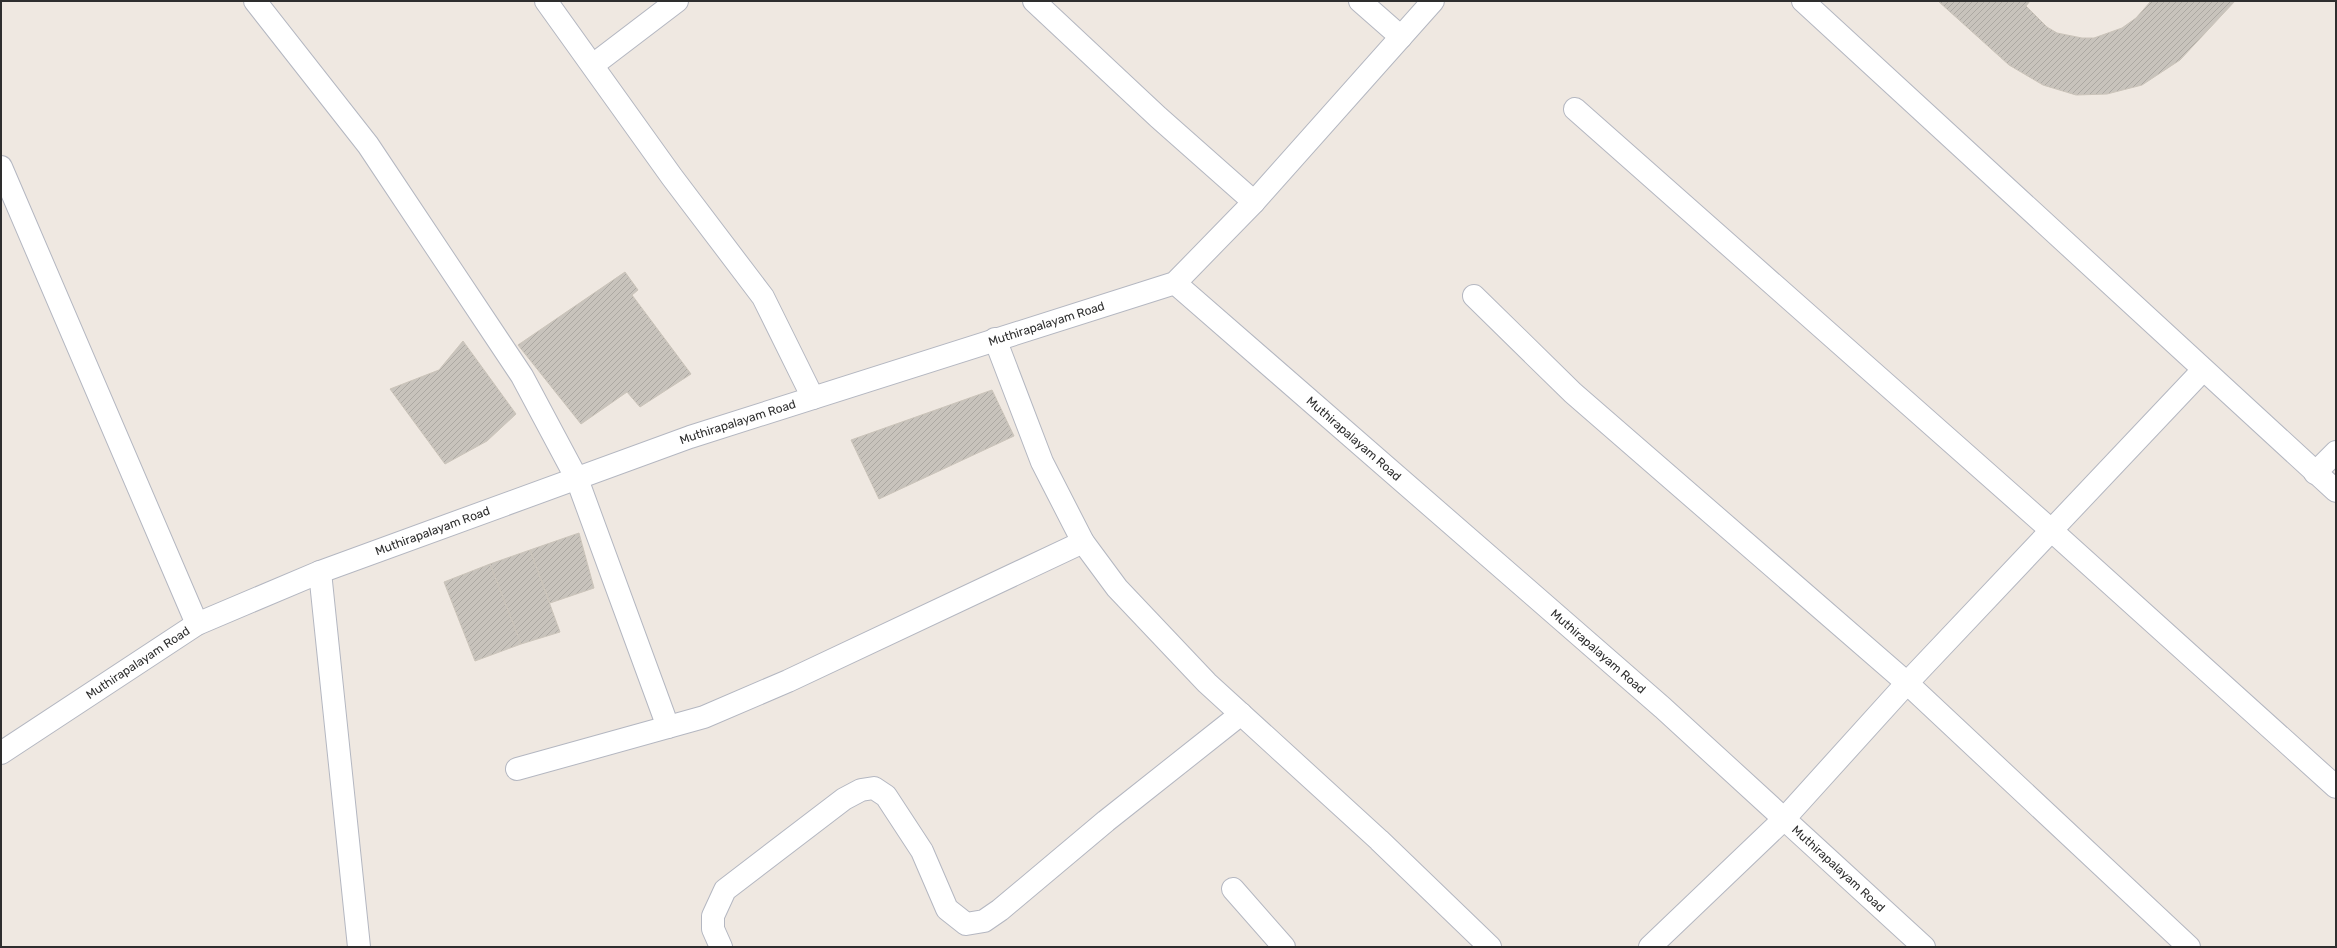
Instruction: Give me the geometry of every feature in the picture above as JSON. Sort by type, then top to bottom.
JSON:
[{"type":"street","points":[[255,1],[368,145],[522,376],[577,479],[668,727]]},
{"type":"street","points":[[546,1],[672,178],[763,297],[813,398]]},
{"type":"street","points":[[593,65],[677,1]]},
{"type":"street","points":[[1034,1],[1158,117],[1254,202]]},
{"type":"street","points":[[1360,1],[1401,37]]},
{"type":"street","points":[[1175,283],[1254,202],[1433,1]]},
{"type":"street","points":[[1803,1],[2111,282],[2203,370],[2336,491]]},
{"type":"street","points":[[1575,109],[2051,530],[2336,787]]},
{"type":"street","points":[[1,166],[197,624]]},
{"type":"street","name":"Muthirapalayam Road","points":[[1,753],[197,624],[310,577],[690,437],[1175,283],[1663,708],[1783,820],[1924,947]]},
{"type":"street","points":[[1474,296],[1573,393],[1907,683],[2189,947]]},
{"type":"street","points":[[995,339],[1042,462],[1083,542],[1117,588],[1207,683],[1379,840],[1490,947]]},
{"type":"street","points":[[1650,947],[1783,820],[1907,683],[2203,370]]},
{"type":"street","points":[[2315,473],[2336,452]]},
{"type":"street","points":[[517,769],[704,717],[788,681],[1083,542]]},
{"type":"street","points":[[310,577],[359,947]]},
{"type":"street","points":[[721,947],[713,929],[713,916],[725,890],[844,799],[861,790],[874,788],[886,796],[895,808],[922,851],[947,909],[966,924],[984,921],[1000,910],[1106,821],[1241,714]]},
{"type":"street","points":[[1233,889],[1284,947]]},
{"type":"building","points":[[1938,1],[2030,1],[2026,6],[2047,27],[2057,33],[2082,38],[2094,38],[2122,28],[2136,18],[2151,1],[2235,1],[2180,60],[2142,85],[2107,94],[2076,95],[2043,85],[2009,65]]},
{"type":"building","points":[[625,272],[638,290],[632,295],[691,374],[640,407],[627,392],[581,424],[518,345]]},
{"type":"building","points":[[463,341],[516,414],[487,441],[445,464],[390,389],[439,370]]},
{"type":"building","points":[[992,390],[1014,436],[879,499],[851,440]]},
{"type":"building","points":[[579,533],[594,588],[550,603],[530,550]]},
{"type":"building","points":[[530,550],[560,632],[521,644],[490,564]]},
{"type":"building","points":[[490,564],[521,644],[475,661],[444,582]]}]
